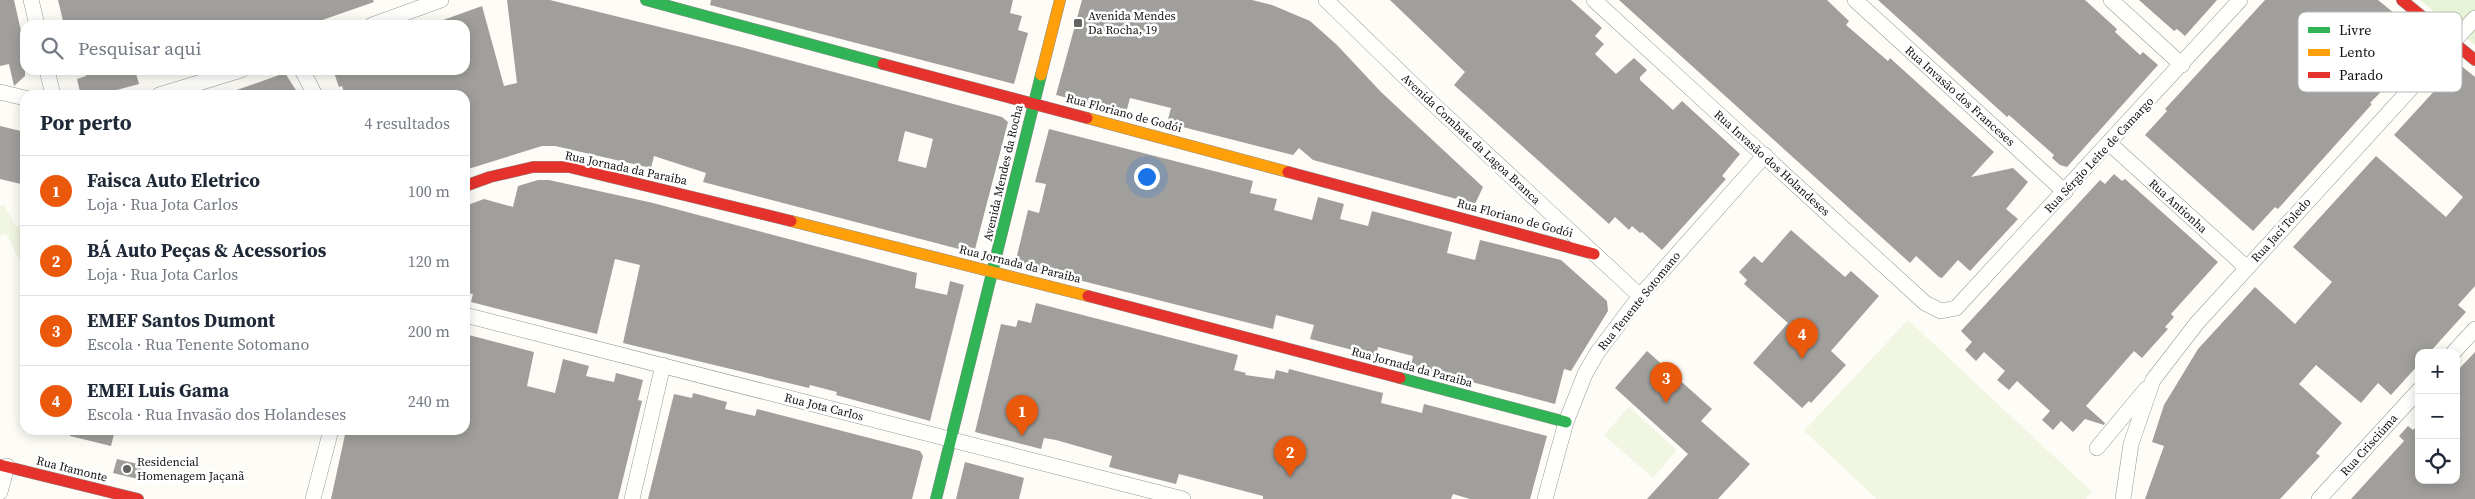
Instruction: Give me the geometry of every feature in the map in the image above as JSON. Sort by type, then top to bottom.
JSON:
[{"type":"street","points":[[31,0],[36,20]]},
{"type":"street","points":[[386,20],[441,0]]},
{"type":"street","name":"Rua Floriano de Godói","points":[[646,0],[696,16],[1034,103],[1594,254]]},
{"type":"street","name":"Avenida Mendes da Rocha","points":[[936,499],[1060,0]]},
{"type":"street","name":"Avenida Combate da Lagoa Branca","points":[[1325,0],[1640,296]]},
{"type":"street","name":"Rua Invasão dos Holandeses","points":[[1594,0],[1925,303],[1941,311],[1956,308]]},
{"type":"street","name":"Rua Invasão dos Franceses","points":[[1855,0],[2065,192]]},
{"type":"street","points":[[2111,0],[2182,64]]},
{"type":"street","name":"Rua Sérgio Leite de Camargo","points":[[1956,308],[2240,0]]},
{"type":"street","points":[[2402,0],[2417,12]]},
{"type":"street","name":"Rua Jací Toledo","points":[[2462,32],[2475,18]]},
{"type":"street","points":[[2462,49],[2475,60]]},
{"type":"street","points":[[48,75],[52,90]]},
{"type":"street","points":[[175,90],[225,75]]},
{"type":"street","points":[[305,75],[312,90]]},
{"type":"street","points":[[0,92],[20,97]]},
{"type":"street","name":"Rua Jací Toledo","points":[[2123,499],[2131,444],[2153,380],[2197,323],[2407,92]]},
{"type":"street","name":"Rua Antionha","points":[[2109,144],[2247,268]]},
{"type":"street","name":"Rua Tenente Sotomano","points":[[1545,499],[1566,422],[1585,374],[1597,353],[1640,296],[1765,155]]},
{"type":"street","name":"Rua Jornada da Paraiba","points":[[470,184],[490,177],[532,167],[569,167],[994,271],[1566,422]]},
{"type":"street","name":"Rua Jota Carlos","points":[[470,315],[1183,499]]},
{"type":"street","points":[[2457,349],[2475,329]]},
{"type":"street","points":[[632,499],[663,365]]},
{"type":"street","points":[[2097,448],[2153,380]]},
{"type":"street","name":"Rua Crisciúma","points":[[2319,499],[2415,394]]},
{"type":"street","points":[[313,499],[330,435]]},
{"type":"street","points":[[0,492],[3,465]]},
{"type":"street","name":"Rua Itamonte","points":[[3,465],[138,499]]},
{"type":"green space","points":[[2420,0],[2475,0],[2475,45],[2462,34],[2462,12],[2435,12]]},
{"type":"green space","points":[[4,205],[16,227],[20,225],[20,261],[6,233],[0,236],[0,206]]},
{"type":"green space","points":[[1908,320],[2092,492],[2086,499],[1877,499],[1804,431]]},
{"type":"green space","points":[[1629,407],[1677,450],[1653,478],[1604,435]]},
{"type":"building","points":[[0,0],[14,0],[20,27],[20,75],[25,76],[14,86],[9,64],[0,66]]},
{"type":"building","points":[[58,0],[373,0],[374,2],[322,20],[63,20]]},
{"type":"building","points":[[507,0],[550,0],[741,47],[1002,117],[1008,122],[974,253],[703,182],[706,173],[654,156],[651,168],[555,146],[542,146],[470,168],[470,90],[343,90],[342,86],[339,87],[335,75],[470,75],[470,20],[443,20],[482,6],[504,86],[517,83]],"holes":[[[905,131],[933,139],[926,168],[898,161]]]},
{"type":"building","points":[[711,0],[1013,0],[1010,13],[1022,16],[1018,30],[1028,33],[1014,84],[710,5]]},
{"type":"building","points":[[1082,0],[1252,0],[1272,5],[1310,21],[1337,45],[1381,92],[1483,187],[1475,204],[1313,160],[1299,148],[1293,155],[1167,123],[1171,108],[1130,98],[1126,113],[1056,95]]},
{"type":"building","points":[[1390,0],[1571,0],[1602,28],[1595,36],[1604,44],[1595,54],[1616,74],[1634,58],[1647,70],[1640,77],[1640,80],[1673,110],[1682,101],[1740,154],[1722,176],[1726,179],[1662,250],[1642,232],[1640,233],[1632,226],[1629,230],[1615,217],[1609,224],[1454,85],[1465,72]]},
{"type":"building","points":[[1619,0],[1827,0],[1849,21],[1846,25],[1888,61],[1890,58],[1994,152],[1971,177],[2013,168],[2028,182],[2006,209],[2018,219],[1970,271],[1958,260],[1942,278],[1916,256],[1910,263]]},
{"type":"building","points":[[1878,0],[2085,0],[2117,29],[2115,32],[2140,55],[2143,52],[2158,65],[2067,167],[2060,165],[2052,158],[2054,155],[2009,115],[2007,117]]},
{"type":"building","points":[[2139,0],[2217,0],[2185,36],[2177,29],[2174,31]]},
{"type":"building","points":[[2265,0],[2378,0],[2393,12],[2298,12],[2298,92],[2381,92],[2278,209],[2275,207],[2253,231],[2145,135],[2167,111],[2165,109]]},
{"type":"building","points":[[2462,66],[2475,77],[2475,286],[2458,305],[2466,312],[2433,349],[2415,349],[2415,368],[2391,395],[2378,383],[2361,403],[2316,365],[2299,384],[2342,423],[2316,453],[2320,456],[2280,499],[2145,499],[2164,446],[2152,442],[2164,405],[2198,349],[2255,287],[2295,324],[2332,282],[2293,247],[2376,156],[2446,217],[2463,197],[2394,135],[2433,92],[2462,92]]},
{"type":"building","points":[[136,75],[139,84],[117,90],[80,90],[77,79],[86,76]]},
{"type":"building","points":[[279,75],[286,75],[296,90],[237,90]]},
{"type":"building","points":[[0,126],[20,131],[20,184],[0,179]]},
{"type":"building","points":[[1049,129],[1253,181],[1250,193],[1277,199],[1274,210],[1312,220],[1318,197],[1344,204],[1340,219],[1368,226],[1372,211],[1452,232],[1447,253],[1475,260],[1480,240],[1561,260],[1607,301],[1608,311],[1571,371],[1564,369],[1555,404],[1411,366],[1413,356],[1378,347],[1376,356],[1310,339],[1314,325],[1276,315],[1273,329],[1015,264],[1028,210],[1039,213],[1046,184],[1035,182]]},
{"type":"building","points":[[2114,174],[2122,181],[2125,179],[2218,262],[2171,314],[2174,317],[2165,327],[2168,329],[2142,358],[2134,351],[2086,406],[2105,423],[2104,425],[2085,419],[2073,432],[2061,421],[2053,430],[2042,420],[2050,411],[2017,381],[2009,390],[1997,380],[2005,371],[1984,352],[1976,361],[1965,350],[1972,342],[1961,331],[2100,180],[2105,184]]},
{"type":"building","points":[[538,180],[549,180],[653,203],[917,273],[915,288],[947,295],[950,281],[964,285],[930,421],[836,395],[837,392],[810,385],[809,388],[623,343],[640,265],[615,259],[597,334],[471,302],[473,294],[470,294],[470,204],[484,199],[513,207],[518,186]]},
{"type":"building","points":[[1791,230],[1845,277],[1851,271],[1879,296],[1831,351],[1846,365],[1811,403],[1809,401],[1802,408],[1753,363],[1788,323],[1744,284],[1747,280],[1739,272],[1754,256],[1762,263]]},
{"type":"building","points":[[1036,303],[1238,355],[1234,370],[1246,373],[1245,375],[1274,379],[1276,370],[1288,373],[1289,369],[1383,393],[1381,403],[1422,413],[1424,404],[1547,436],[1530,499],[1470,499],[1453,494],[1451,499],[1263,499],[1263,496],[1179,474],[1176,484],[1109,467],[1112,456],[1056,440],[1044,438],[1041,449],[975,432],[1001,324],[1016,327],[1018,320],[1031,323]]},
{"type":"building","points":[[470,335],[534,352],[527,386],[555,393],[563,359],[589,366],[586,376],[614,382],[616,373],[643,380],[638,400],[642,401],[618,499],[331,499],[345,435],[470,435]]},
{"type":"building","points":[[1647,351],[1712,409],[1701,421],[1750,464],[1718,499],[1647,499],[1688,454],[1615,388]]},
{"type":"building","points":[[2475,352],[2475,499],[2351,499],[2404,441],[2399,436],[2408,426],[2413,430],[2415,428],[2415,484],[2460,484],[2460,368]]},
{"type":"building","points":[[693,393],[727,402],[725,409],[755,416],[757,409],[920,451],[923,456],[912,499],[648,499],[674,394],[692,398]]},
{"type":"building","points":[[70,435],[114,435],[111,446]]},
{"type":"building","name":"Residencial Homenagem Jaçanã","points":[[117,459],[142,465],[138,479],[113,473]]},
{"type":"building","points":[[965,462],[1024,478],[1019,499],[956,499]]},
{"type":"traffic: fast","points":[[646,0],[883,64]]},
{"type":"traffic: fast","points":[[936,499],[1041,75]]},
{"type":"traffic: fast","points":[[1400,378],[1566,422]]},
{"type":"traffic: slow","points":[[1041,75],[1060,0]]},
{"type":"traffic: slow","points":[[1087,118],[1288,172]]},
{"type":"traffic: slow","points":[[791,221],[1088,296]]},
{"type":"traffic: jam","points":[[2402,0],[2417,12]]},
{"type":"traffic: jam","points":[[2462,49],[2475,60]]},
{"type":"traffic: jam","points":[[883,64],[1087,118]]},
{"type":"traffic: jam","points":[[470,184],[490,177],[533,167],[569,167],[791,221]]},
{"type":"traffic: jam","points":[[1288,172],[1594,254]]},
{"type":"traffic: jam","points":[[1088,296],[1400,378]]},
{"type":"traffic: jam","points":[[0,465],[138,499]]},
{"type":"place","name":"Avenida Mendes Da Rocha, 19","points":[[1078,23]]},
{"type":"place","name":"EMEI Luis Gama","points":[[1802,359]]},
{"type":"place","name":"EMEF Santos Dumont","points":[[1666,403]]},
{"type":"place","name":"Faisca Auto Eletrico","points":[[1022,436]]},
{"type":"place","name":"Residencial Homenagem Jaçanã","points":[[127,469]]},
{"type":"place","name":"BÁ Auto Peças & Acessorios","points":[[1290,477]]}]
